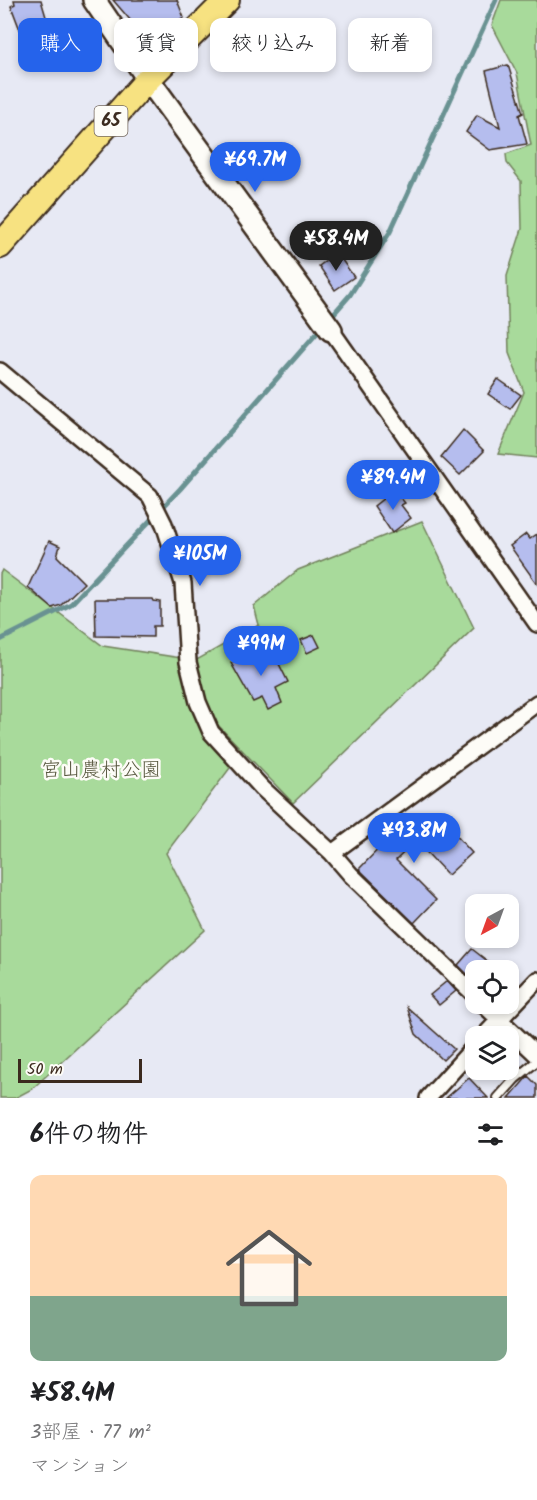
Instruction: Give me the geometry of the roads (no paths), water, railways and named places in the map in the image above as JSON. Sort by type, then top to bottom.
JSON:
[{"type":"main road","name":"65","points":[[0,246],[148,79],[226,0]]},
{"type":"street","points":[[94,0],[148,79],[331,330],[537,624]]},
{"type":"street","points":[[0,371],[150,496],[165,524],[183,584],[188,662],[198,702],[212,732],[262,788],[332,853],[351,875],[465,985]]},
{"type":"street","points":[[332,853],[537,703]]},
{"type":"street","points":[[493,1026],[537,980]]},
{"type":"street","points":[[494,1014],[537,1055]]},
{"type":"street","points":[[428,1098],[465,1058]]},
{"type":"lane","points":[[498,1098],[515,1079],[537,1061]]},
{"type":"waterway","points":[[329,319],[350,295],[390,232],[496,0]]},
{"type":"waterway","points":[[0,640],[71,604],[180,489],[323,326]]},
{"type":"park label","name":"宮山農村公園","points":[[101,771]]}]
